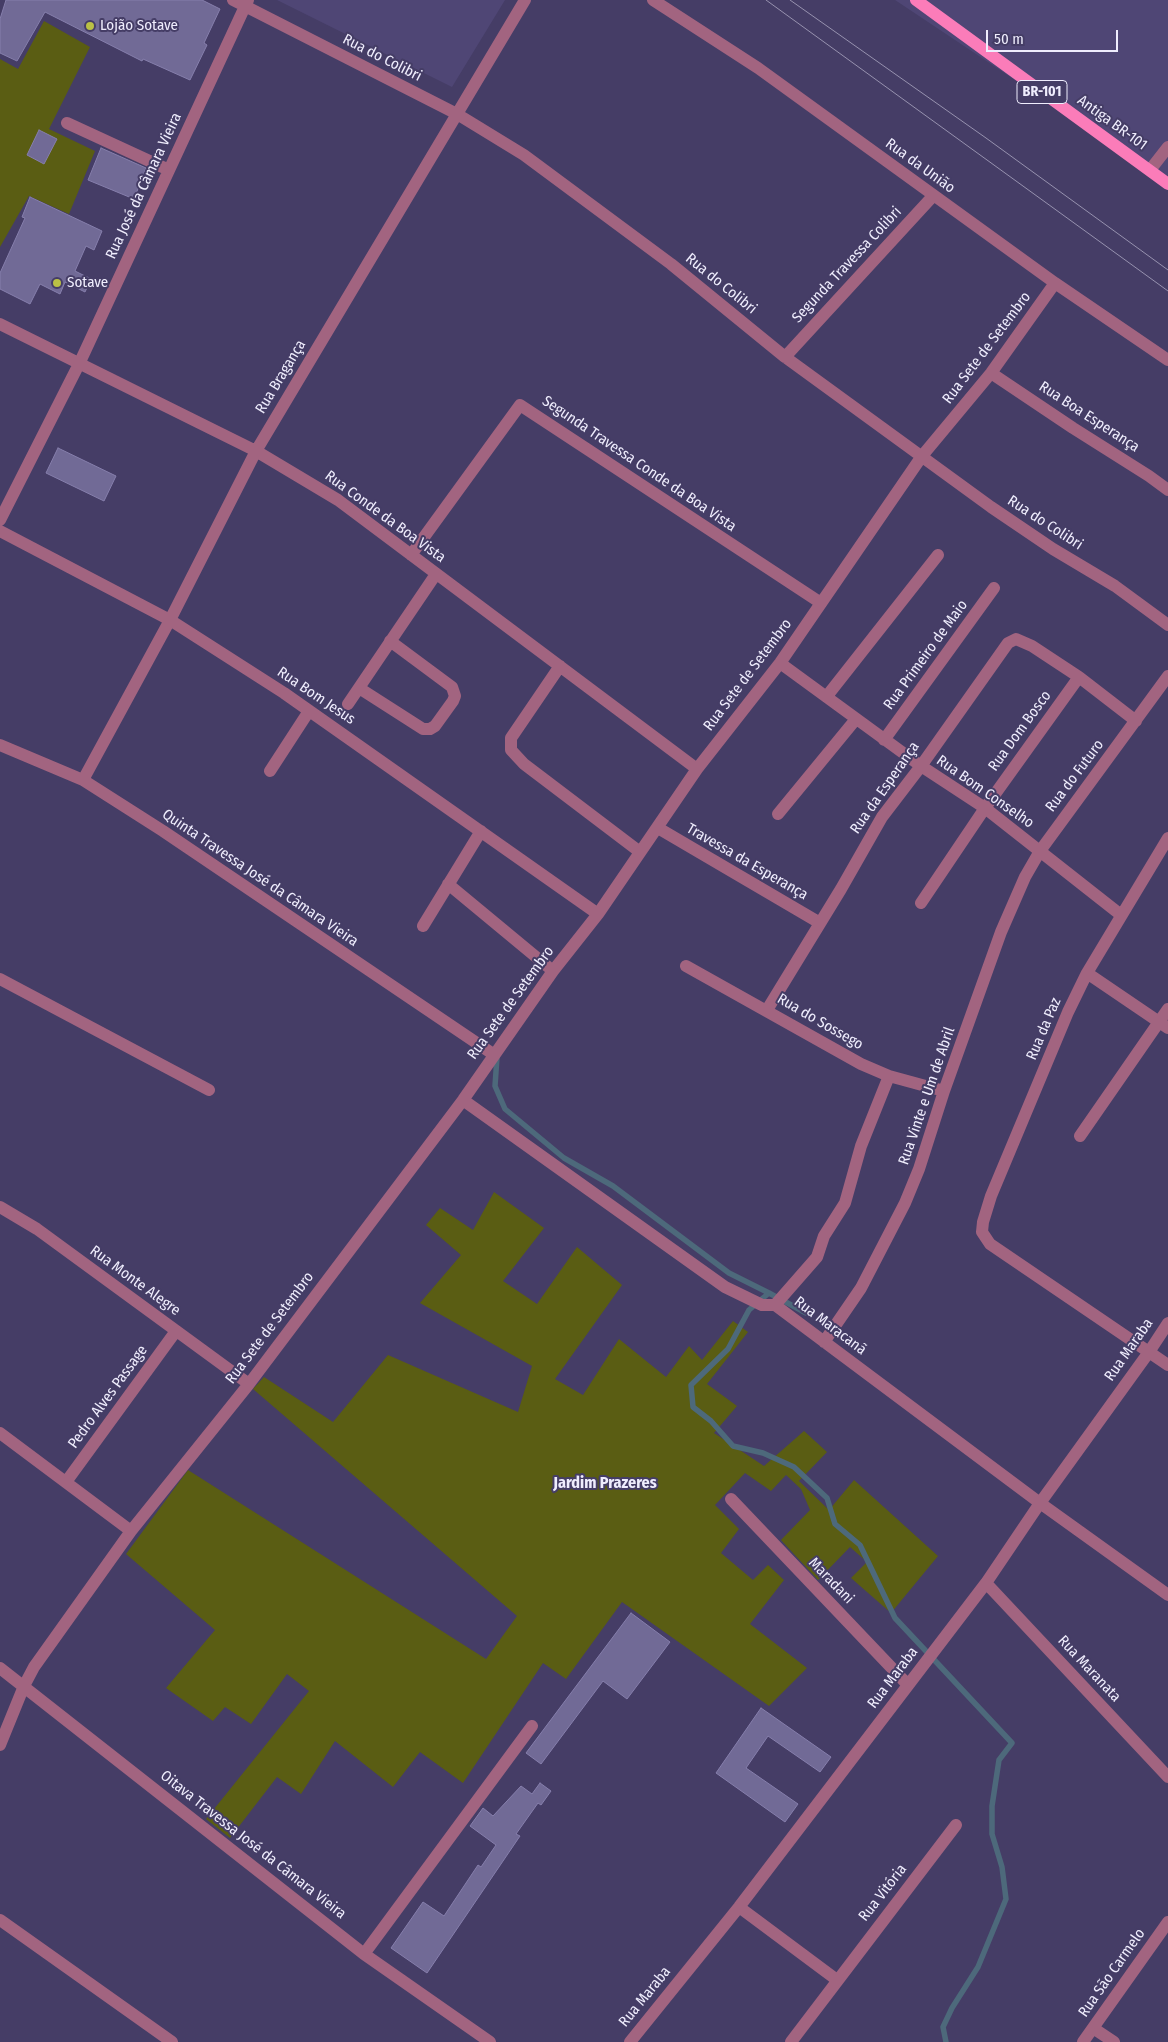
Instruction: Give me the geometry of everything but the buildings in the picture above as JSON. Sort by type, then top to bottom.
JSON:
[{"type":"main road","name":"Antiga BR-101","points":[[916,0],[1168,184]]},
{"type":"street","name":"Rua do Colibri","points":[[233,0],[247,3],[456,114],[524,154],[592,204],[785,357],[1025,531],[1114,586],[1168,625]]},
{"type":"street","name":"Rua Bragança","points":[[83,780],[170,620],[256,450],[525,0]]},
{"type":"street","name":"Rua da União","points":[[653,0],[758,68],[1055,283],[1168,360]]},
{"type":"street","name":"Rua José da Câmara Vieira","points":[[0,520],[80,362],[247,3]]},
{"type":"street","points":[[67,123],[169,170]]},
{"type":"street","points":[[1150,170],[1168,147]]},
{"type":"street","name":"Segunda Travessa Colibri","points":[[785,357],[933,196]]},
{"type":"street","name":"Rua Sete de Setembro","points":[[0,1745],[24,1686],[34,1667],[131,1531],[249,1384],[463,1100],[493,1054],[553,971],[598,914],[697,769],[780,663],[922,456],[991,373],[1055,283]]},
{"type":"street","name":"Rua Conde da Boa Vista","points":[[0,324],[256,450],[338,500],[697,769]]},
{"type":"street","name":"Rua Boa Esperança","points":[[991,373],[1168,490]]},
{"type":"street","name":"Segunda Travessa Conde da Boa Vista","points":[[411,555],[520,405],[821,603]]},
{"type":"street","name":"Rua Bom Jesus","points":[[0,531],[170,620],[309,711],[598,914]]},
{"type":"street","points":[[827,696],[938,555]]},
{"type":"street","points":[[348,704],[436,574]]},
{"type":"street","name":"Rua Primeiro de Maio","points":[[884,740],[994,588]]},
{"type":"street","name":"Rua da Esperança","points":[[767,1010],[882,816],[921,766],[1008,642],[1016,639],[1022,641],[1079,677]]},
{"type":"street","points":[[359,688],[423,729],[430,729],[435,726],[453,701],[454,691],[452,687],[390,641]]},
{"type":"street","name":"Rua Bom Conselho","points":[[780,663],[884,740],[984,808],[1121,915]]},
{"type":"street","points":[[560,666],[510,738],[511,750],[524,764],[640,852]]},
{"type":"street","points":[[1079,677],[1136,721],[1168,676]]},
{"type":"street","name":"Rua Dom Bosco","points":[[921,903],[984,808],[1079,677]]},
{"type":"street","points":[[270,771],[309,711]]},
{"type":"street","points":[[778,814],[856,719]]},
{"type":"street","name":"Rua do Futuro","points":[[1040,851],[1136,721]]},
{"type":"street","name":"Quinta Travessa José da Câmara Vieira","points":[[0,745],[83,780],[163,831],[493,1054]]},
{"type":"street","name":"Travessa da Esperança","points":[[658,828],[820,923]]},
{"type":"street","points":[[423,926],[481,831]]},
{"type":"street","name":"Rua da Paz","points":[[1149,1352],[990,1244],[984,1239],[982,1227],[991,1196],[1068,1012],[1087,973],[1168,838]]},
{"type":"street","name":"Rua Vinte e Um de Abril","points":[[824,1342],[862,1288],[920,1169],[944,1091],[1001,932],[1025,877],[1040,851]]},
{"type":"street","points":[[448,884],[553,971]]},
{"type":"street","name":"Rua do Sossego","points":[[686,966],[767,1010],[834,1050],[889,1076],[944,1091]]},
{"type":"street","points":[[1087,973],[1164,1025]]},
{"type":"street","points":[[0,979],[208,1090]]},
{"type":"street","points":[[1080,1136],[1164,1025],[1168,1008]]},
{"type":"street","points":[[775,1304],[816,1257],[824,1236],[845,1203],[861,1146],[889,1076]]},
{"type":"street","name":"Rua Maracanã","points":[[463,1100],[725,1287],[762,1305],[775,1304],[1040,1503],[1168,1595]]},
{"type":"street","name":"Rua Monte Alegre","points":[[0,1207],[36,1229],[249,1384]]},
{"type":"street","name":"Rua Maraba","points":[[630,2042],[739,1907],[986,1583],[1040,1503],[1168,1323]]},
{"type":"street","name":"Pedro Alves Passage","points":[[66,1482],[176,1331]]},
{"type":"street","points":[[1149,1352],[1168,1365]]},
{"type":"street","points":[[0,1433],[131,1531]]},
{"type":"street","name":"Maradani","points":[[731,1500],[908,1685]]},
{"type":"street","name":"Rua Maranata","points":[[986,1583],[1168,1777]]},
{"type":"street","name":"Oitava Travessa José da Câmara Vieira","points":[[0,1668],[364,1954],[490,2042]]},
{"type":"street","points":[[364,1954],[532,1726]]},
{"type":"street","name":"Rua Vitória","points":[[791,2042],[836,1980],[956,1825]]},
{"type":"street","points":[[739,1907],[836,1980]]},
{"type":"street","points":[[0,1920],[172,2042]]},
{"type":"street","name":"Rua São Carmelo","points":[[1083,2042],[1168,1922]]},
{"type":"street","points":[[1093,2028],[1114,2042]]},
{"type":"shaded area","points":[[277,0],[505,0],[452,87]]},
{"type":"shaded area","points":[[895,0],[1168,0],[1168,184],[1150,170]]},
{"type":"shaded area","points":[[44,21],[90,47],[49,129],[95,151],[69,214],[29,196],[0,247],[0,59],[18,69]]},
{"type":"shaded area","points":[[494,1192],[544,1228],[503,1281],[537,1304],[577,1247],[622,1285],[555,1379],[583,1395],[619,1339],[666,1377],[689,1346],[702,1360],[733,1321],[748,1332],[707,1384],[737,1406],[714,1433],[764,1466],[804,1431],[827,1452],[799,1481],[829,1510],[854,1480],[938,1556],[891,1613],[851,1578],[867,1562],[850,1547],[818,1580],[781,1540],[810,1510],[801,1489],[786,1475],[771,1491],[745,1473],[715,1505],[739,1529],[721,1553],[753,1580],[768,1565],[784,1580],[750,1624],[807,1668],[769,1706],[622,1602],[566,1679],[543,1663],[463,1783],[420,1752],[393,1787],[335,1741],[301,1794],[277,1777],[230,1838],[206,1819],[309,1691],[287,1674],[251,1724],[225,1707],[213,1721],[166,1688],[215,1630],[126,1554],[188,1470],[486,1659],[517,1616],[253,1389],[264,1377],[333,1422],[388,1355],[518,1412],[532,1366],[420,1303],[461,1255],[426,1225],[440,1208],[473,1230]]},
{"type":"waterway","points":[[497,1057],[495,1086],[505,1109],[564,1158],[613,1186],[729,1273],[769,1293]]},
{"type":"waterway","points":[[806,1313],[769,1293],[749,1310],[728,1349],[691,1385],[693,1407],[711,1421],[733,1446],[763,1453],[794,1467],[827,1498],[835,1524],[860,1545],[895,1618],[1012,1743],[999,1760],[992,1806],[992,1834],[1002,1867],[1006,1899],[978,1967],[952,2008],[943,2027],[946,2042]]},
{"type":"tram line","points":[[766,0],[1168,291]]},
{"type":"tram line","points":[[790,0],[986,138],[1168,270]]},
{"type":"place","name":"Lojão Sotave","points":[[90,26]]},
{"type":"place","name":"Sotave","points":[[57,283]]},
{"type":"district","name":"Jardim Prazeres","points":[[605,1484]]}]
